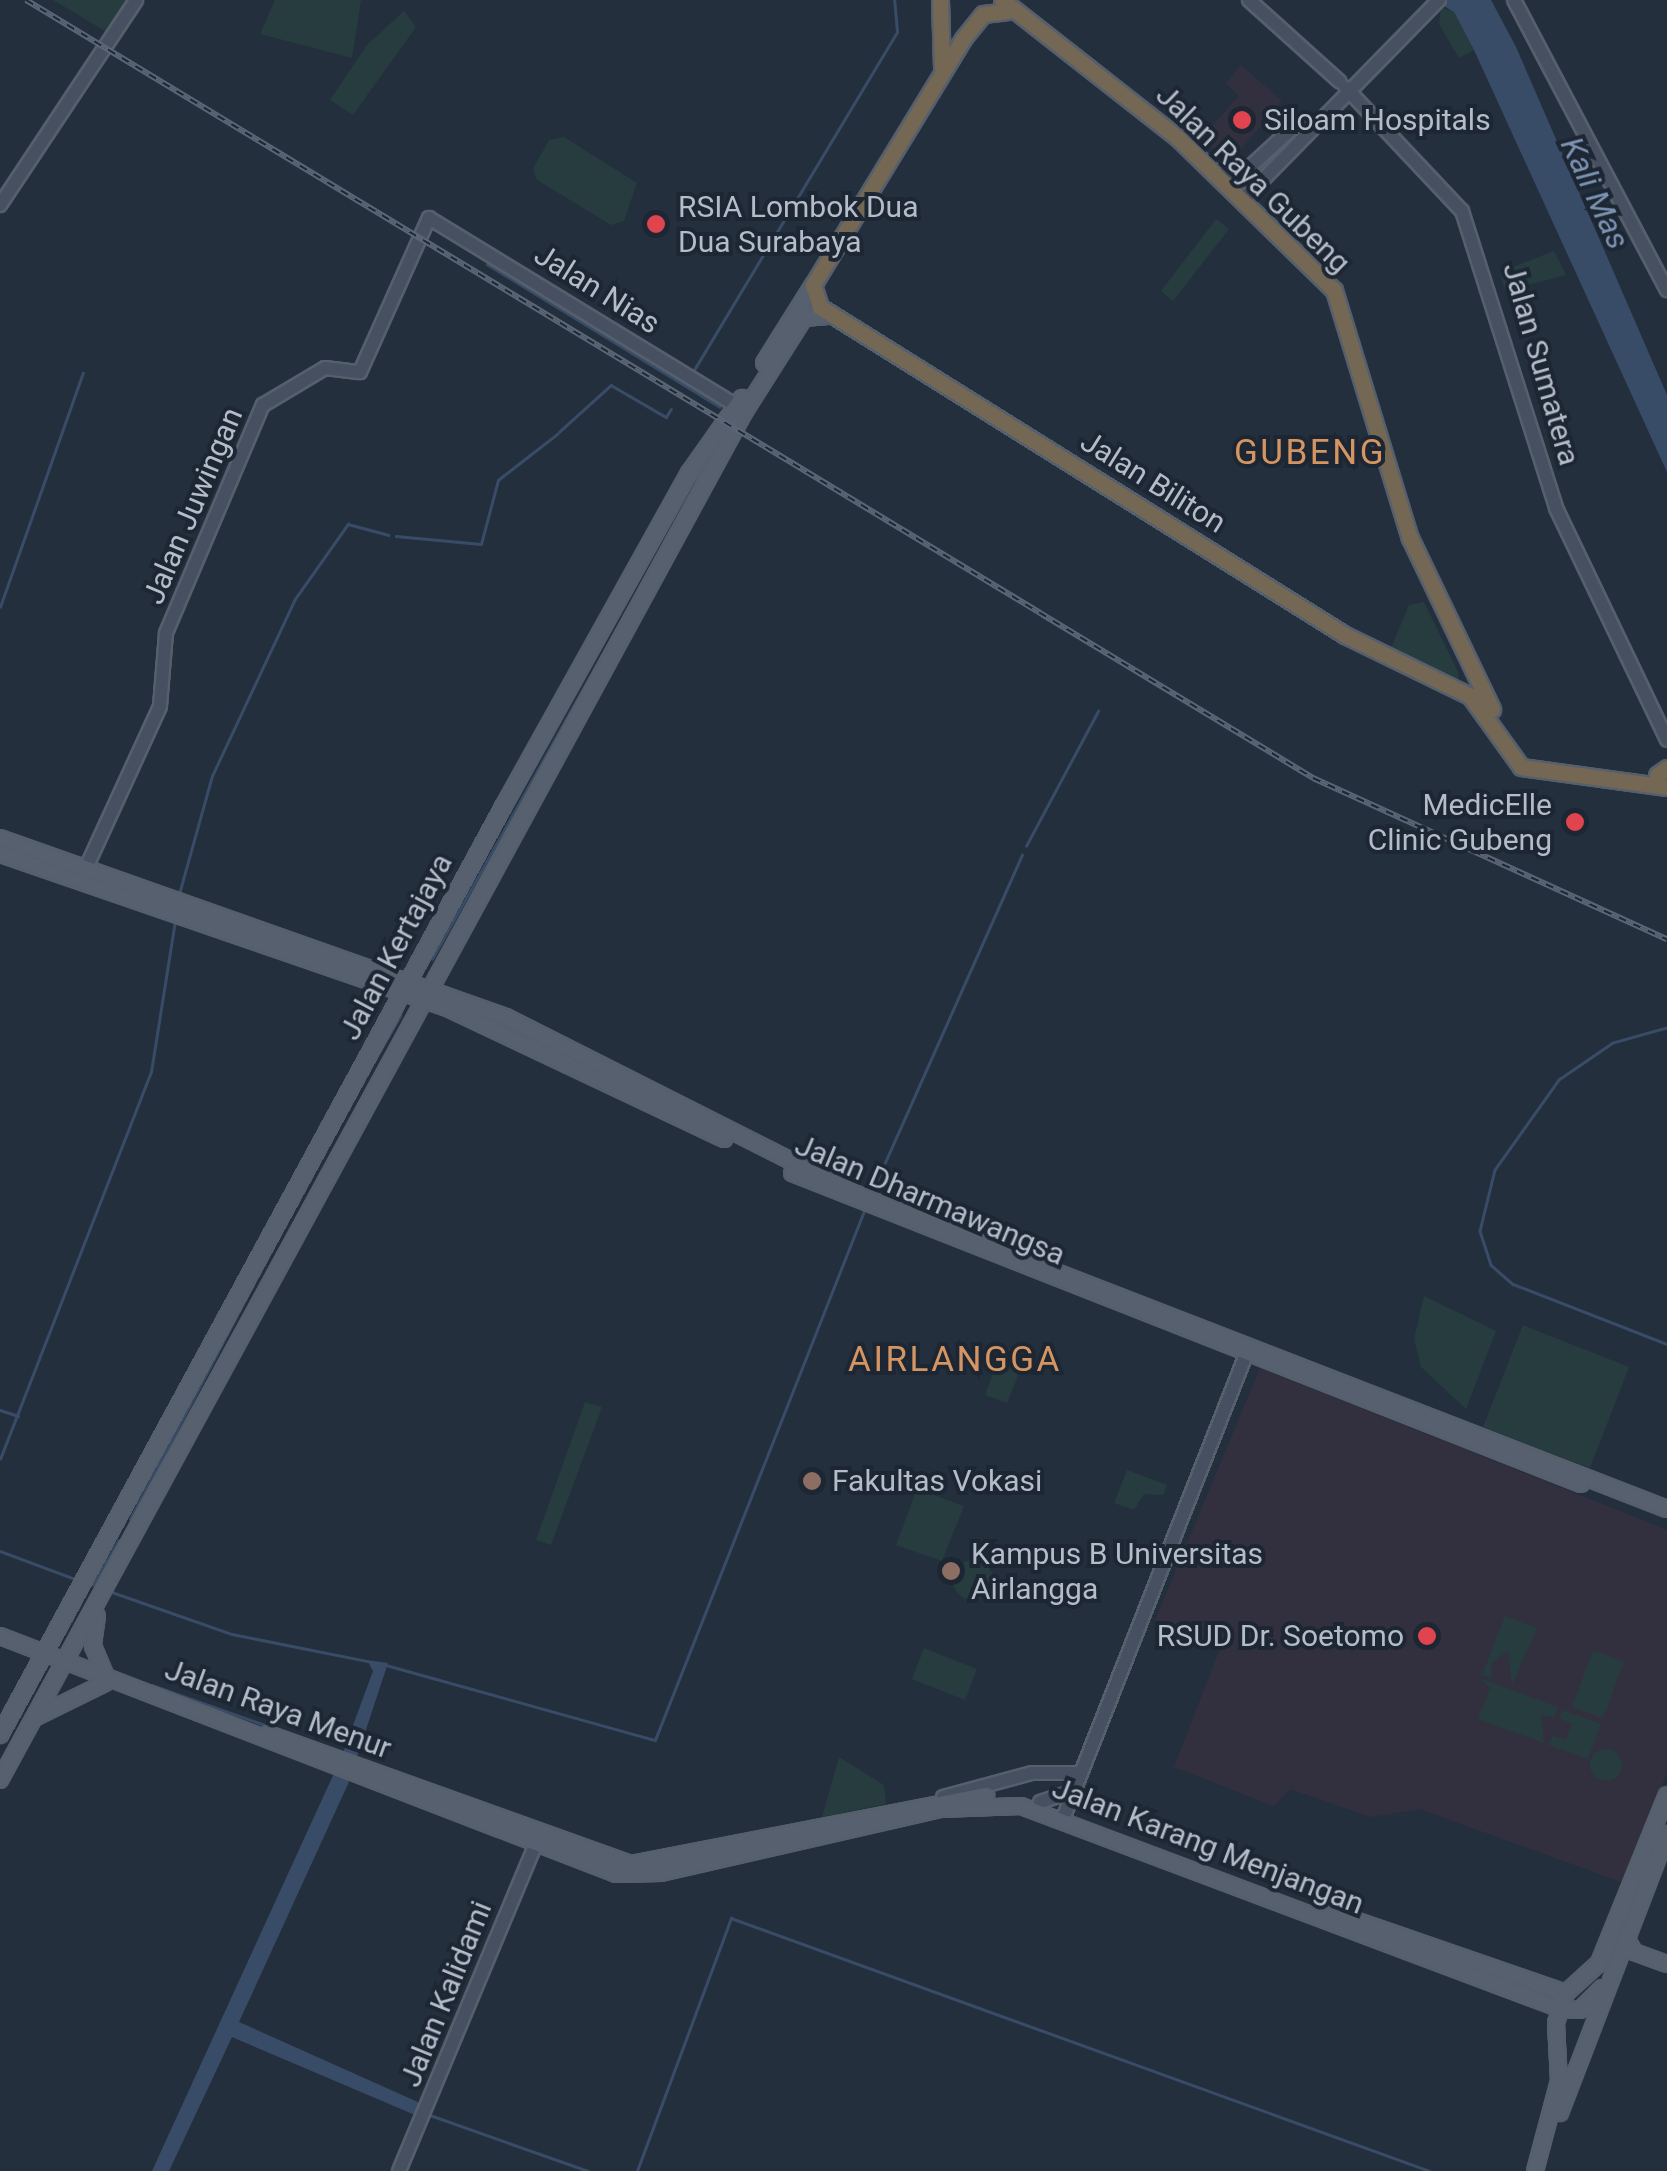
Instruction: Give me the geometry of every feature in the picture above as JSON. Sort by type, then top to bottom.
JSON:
[{"type":"highway","points":[[940,0],[940,76]]},
{"type":"highway","points":[[963,39],[980,0]]},
{"type":"highway","points":[[828,316],[813,285],[963,39],[983,14],[1005,5]]},
{"type":"highway","name":"Jalan Raya Gubeng","points":[[1005,5],[1219,175],[1341,304],[1380,455],[1470,665]]},
{"type":"highway","name":"Jalan Biliton","points":[[828,316],[1345,635],[1453,688]]},
{"type":"highway","points":[[1470,665],[1521,756],[1664,777],[1526,770],[1477,701],[1453,688],[1470,665]]},
{"type":"main road","name":"Jalan Kertajaya","points":[[0,1780],[427,995],[512,815],[698,461],[738,406],[813,285]]},
{"type":"main road","name":"Jalan Kertajaya","points":[[0,1734],[405,987],[512,815],[800,323],[828,316]]},
{"type":"main road","points":[[698,461],[716,471]]},
{"type":"main road","name":"Jalan Dharmawangsa","points":[[0,838],[179,900],[427,995],[867,1204],[1667,1510]]},
{"type":"main road","name":"Jalan Dharmawangsa","points":[[0,854],[175,916],[405,987]]},
{"type":"main road","points":[[319,1145],[338,1155]]},
{"type":"main road","name":"Jalan Dharmawangsa","points":[[1492,1443],[1667,1518]]},
{"type":"main road","points":[[118,1517],[139,1528]]},
{"type":"main road","points":[[30,1722],[70,1693],[105,1679],[93,1646],[99,1602]]},
{"type":"main road","points":[[26,1639],[65,1615]]},
{"type":"main road","name":"Jalan Raya Menur","points":[[0,1632],[26,1639],[45,1651]]},
{"type":"main road","name":"Jalan Raya Menur","points":[[0,1632],[105,1679],[538,1842]]},
{"type":"main road","points":[[1548,2136],[1558,2016],[1566,1993],[1599,1964],[1667,1795]]},
{"type":"main road","name":"Jalan Karang Menjangan","points":[[800,1835],[943,1797],[1040,1802],[1069,1817],[1252,1885],[1566,1993]]},
{"type":"main road","name":"Jalan Karang Menjangan","points":[[538,1842],[631,1864],[962,1806],[1021,1806],[1069,1817]]},
{"type":"main road","points":[[1535,2171],[1602,1988],[1667,1834]]},
{"type":"main road","name":"Jalan Karang Menjangan","points":[[1252,1885],[1531,1998],[1558,2016]]},
{"type":"main road","points":[[1626,1938],[1634,1952],[1667,1964]]},
{"type":"main road","points":[[1558,2016],[1580,2010],[1602,1988]]},
{"type":"street","points":[[0,205],[136,0]]},
{"type":"street","name":"Jalan Sumatera","points":[[1249,0],[1343,85],[1462,211],[1494,289],[1509,372],[1556,508],[1667,740]]},
{"type":"street","points":[[1514,0],[1667,290]]},
{"type":"street","points":[[1522,0],[1531,26]]},
{"type":"street","points":[[1244,199],[1279,148],[1434,1]]},
{"type":"street","points":[[1219,175],[1242,172],[1279,148]]},
{"type":"street","name":"Jalan Juwingan","points":[[86,868],[160,706],[163,641],[263,404],[324,368],[360,372],[429,218]]},
{"type":"street","name":"Jalan Nias","points":[[429,218],[738,406]]},
{"type":"street","points":[[1069,1817],[1251,1350]]},
{"type":"street","points":[[1069,1817],[1074,1791],[1096,1742]]},
{"type":"street","name":"Jalan Karang Menjangan","points":[[943,1797],[1032,1773],[1081,1773]]},
{"type":"street","points":[[1040,1802],[1074,1791]]},
{"type":"street","name":"Jalan Kalidami","points":[[399,2171],[538,1842]]},
{"type":"shaded area","name":"Siloam Hospitals","points":[[1241,65],[1282,101],[1230,162],[1201,138],[1239,96],[1226,83]]},
{"type":"shaded area","name":"RSUD Dr. Soetomo","points":[[1260,1368],[1667,1530],[1667,1772],[1627,1884],[1420,1809],[1371,1817],[1290,1789],[1274,1806],[1174,1767],[1220,1649],[1154,1623]]},
{"type":"green space","points":[[53,0],[131,0],[110,34]]},
{"type":"green space","points":[[275,0],[361,0],[352,58],[260,34]]},
{"type":"green space","points":[[1441,7],[1454,12],[1474,50],[1459,58],[1439,24]]},
{"type":"green space","points":[[404,11],[416,27],[353,115],[330,100],[367,45]]},
{"type":"green space","points":[[564,137],[637,183],[624,221],[611,225],[537,180],[533,169],[549,140]]},
{"type":"green space","points":[[1216,219],[1229,229],[1173,301],[1161,291]]},
{"type":"green space","points":[[1554,251],[1566,275],[1505,291],[1500,272]]},
{"type":"green space","points":[[1424,602],[1458,672],[1459,683],[1389,653],[1409,605]]},
{"type":"green space","points":[[1424,1296],[1496,1331],[1466,1409],[1421,1367],[1414,1339]]},
{"type":"green space","points":[[1523,1325],[1629,1367],[1590,1468],[1483,1427]]},
{"type":"green space","points":[[1003,1346],[1026,1355],[1007,1403],[985,1395]]},
{"type":"green space","points":[[585,1402],[602,1407],[551,1545],[536,1540]]},
{"type":"green space","points":[[1127,1470],[1167,1485],[1163,1495],[1144,1494],[1134,1510],[1114,1503]]},
{"type":"green space","points":[[917,1489],[964,1506],[942,1561],[896,1545]]},
{"type":"green space","points":[[973,1560],[987,1566],[993,1580],[987,1594],[973,1600],[959,1594],[953,1580],[959,1566]]},
{"type":"green space","points":[[1505,1616],[1537,1628],[1512,1685],[1508,1650],[1491,1664],[1492,1678],[1482,1675]]},
{"type":"green space","points":[[924,1648],[977,1669],[965,1700],[912,1679]]},
{"type":"green space","points":[[1593,1650],[1624,1662],[1603,1718],[1572,1707]]},
{"type":"green space","points":[[1479,1678],[1558,1707],[1554,1718],[1541,1715],[1544,1743],[1478,1719],[1490,1688]]},
{"type":"green space","points":[[1562,1710],[1601,1724],[1588,1759],[1549,1745],[1552,1736],[1566,1740],[1572,1724],[1559,1718]]},
{"type":"green space","points":[[1606,1749],[1618,1753],[1622,1765],[1618,1777],[1606,1781],[1594,1777],[1590,1765],[1594,1753]]},
{"type":"green space","points":[[839,1757],[884,1785],[886,1804],[822,1817]]},
{"type":"water","name":"Kali Mas","points":[[1434,0],[1491,0],[1516,47],[1667,395],[1667,472],[1474,50],[1454,12]]},
{"type":"water","points":[[367,1660],[388,1663],[348,1784],[239,2022],[420,2103],[415,2115],[232,2037],[169,2171],[152,2171],[341,1758],[373,1671]]},
{"type":"waterway","points":[[694,370],[897,32],[894,0]]},
{"type":"waterway","points":[[487,264],[720,407]]},
{"type":"waterway","points":[[0,607],[83,373]]},
{"type":"waterway","points":[[559,432],[611,385],[666,417],[671,409]]},
{"type":"waterway","points":[[396,536],[481,544],[498,480],[557,434]]},
{"type":"waterway","points":[[432,959],[700,479]]},
{"type":"waterway","points":[[179,894],[212,776],[295,599],[348,524],[389,535]]},
{"type":"waterway","points":[[1026,846],[1098,711]]},
{"type":"waterway","points":[[871,1194],[1022,855]]},
{"type":"waterway","points":[[0,1459],[151,1072],[175,921]]},
{"type":"waterway","points":[[351,1101],[400,1016]]},
{"type":"waterway","points":[[1667,1028],[1613,1043],[1559,1080],[1495,1170],[1480,1231],[1491,1265],[1513,1284],[1667,1344]]},
{"type":"waterway","points":[[130,1519],[305,1186]]},
{"type":"waterway","points":[[386,1665],[655,1740],[866,1206]]},
{"type":"waterway","points":[[0,1410],[18,1416]]},
{"type":"waterway","points":[[93,1585],[118,1541]]},
{"type":"waterway","points":[[0,1551],[78,1580]]},
{"type":"waterway","points":[[109,1591],[232,1634],[367,1661]]},
{"type":"waterway","points":[[152,1685],[290,1734]]},
{"type":"waterway","points":[[637,2171],[731,1918],[1430,2171]]},
{"type":"waterway","points":[[430,2115],[588,2171]]},
{"type":"railway","points":[[26,0],[1313,778],[1667,939]]},
{"type":"place","name":"Siloam Hospitals","points":[[1242,120]]},
{"type":"place","name":"RSIA Lombok Dua Dua Surabaya","points":[[656,224]]},
{"type":"place","name":"MedicElle Clinic Gubeng","points":[[1575,822]]},
{"type":"place","name":"Fakultas Vokasi","points":[[812,1481]]},
{"type":"place","name":"Kampus B Universitas Airlangga","points":[[951,1571]]},
{"type":"place","name":"RSUD Dr. Soetomo","points":[[1427,1636]]},
{"type":"district","name":"GUBENG","points":[[1310,453]]},
{"type":"district","name":"AIRLANGGA","points":[[955,1360]]}]
